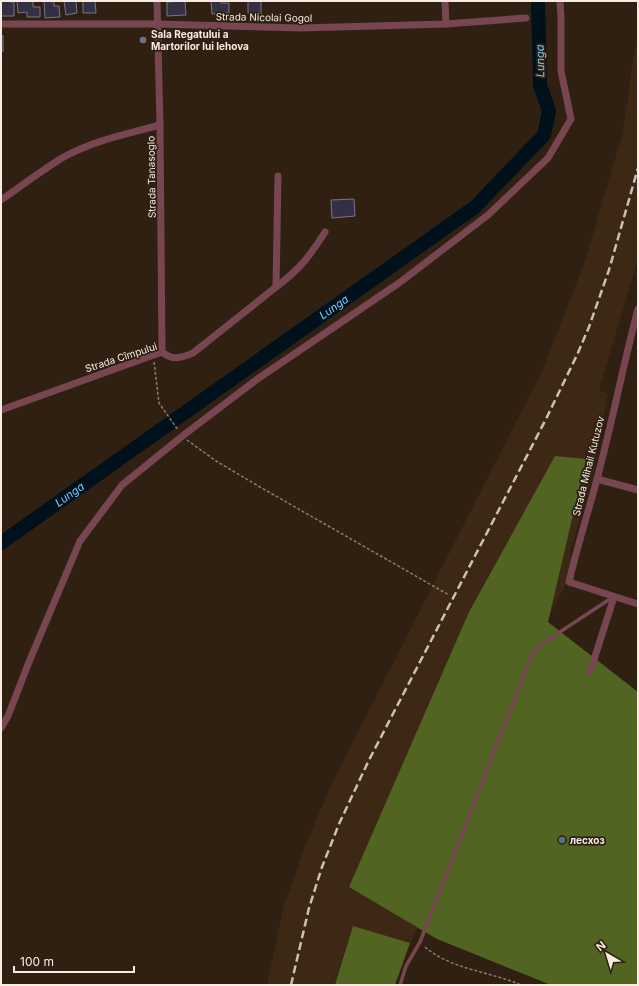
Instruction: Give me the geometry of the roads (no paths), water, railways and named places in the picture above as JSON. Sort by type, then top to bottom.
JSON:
[{"type":"street","name":"Strada Tanasoglo","points":[[157,1],[160,126],[162,352]]},
{"type":"street","points":[[445,1],[446,24]]},
{"type":"street","points":[[1,728],[8,716],[80,541],[122,485],[180,434],[256,380],[399,283],[488,215],[548,158],[571,119],[561,71],[560,1]]},
{"type":"street","name":"Strada Nicolai Gogol","points":[[1,24],[157,24],[301,28],[446,24],[526,18]]},
{"type":"street","points":[[1,200],[62,158],[79,150],[108,138],[160,126]]},
{"type":"street","points":[[276,287],[278,176]]},
{"type":"street","name":"Strada Cîmpului","points":[[1,410],[162,352],[167,356],[178,359],[193,353],[298,270],[325,232]]},
{"type":"street","name":"Strada Mihail Kutuzov","points":[[638,310],[625,357],[597,479],[569,582],[638,604]]},
{"type":"street","points":[[597,479],[638,490]]},
{"type":"street","points":[[590,672],[614,597]]},
{"type":"lane","points":[[400,985],[406,966],[420,942],[532,654],[540,645],[614,597]]},
{"type":"waterway","name":"Lunga","points":[[1,543],[475,207],[544,135],[549,111],[540,85],[538,1]]},
{"type":"railway","points":[[291,985],[309,908],[322,867],[339,824],[368,762],[546,419],[577,355],[589,327],[609,270],[638,168]]},
{"type":"place","name":"Sala Regatului a Martorilor lui Iehova","points":[[143,40]]},
{"type":"place","name":"лесхоз","points":[[562,840]]}]
